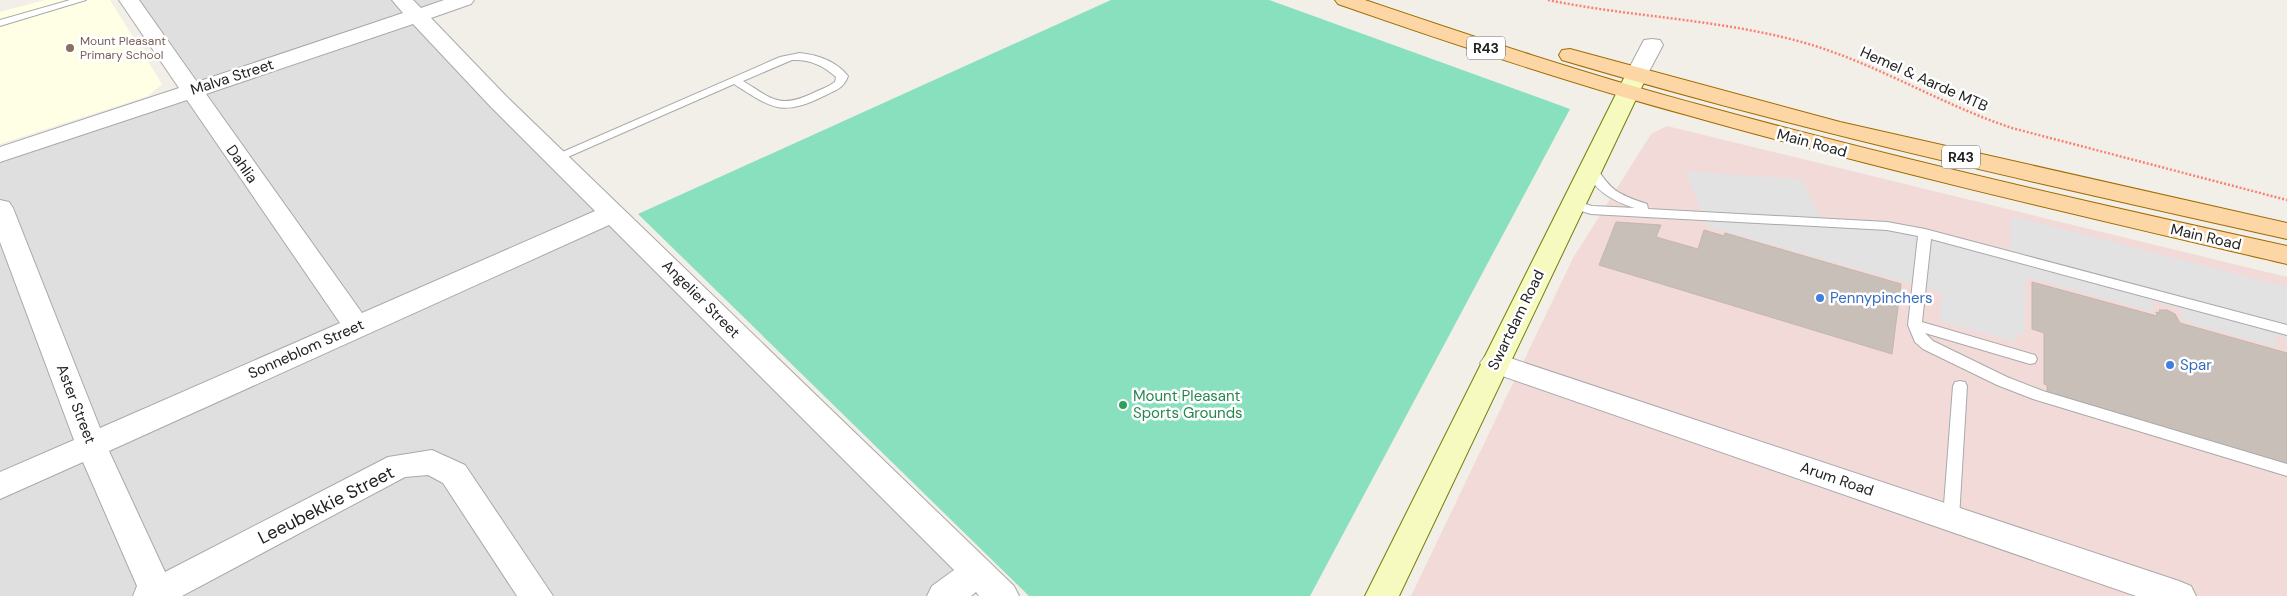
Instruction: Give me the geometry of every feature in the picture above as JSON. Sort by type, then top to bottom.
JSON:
[{"type":"main road","name":"Main Road","points":[[1345,0],[1447,36],[1632,83],[2287,231]]},
{"type":"main road","name":"Main Road","points":[[1397,0],[1632,83],[1901,167],[2287,255]]},
{"type":"street","name":"Dahlia","points":[[129,0],[357,326]]},
{"type":"street","name":"Malva Street","points":[[0,155],[191,91],[410,8],[464,0]]},
{"type":"street","name":"Angelier Street","points":[[410,8],[498,101],[1002,596]]},
{"type":"street","name":"Swartdam Road","points":[[1382,596],[1590,167],[1652,45]]},
{"type":"street","name":"Aster Street","points":[[0,208],[91,445],[155,595]]},
{"type":"street","name":"Sonneblom Street","points":[[0,486],[613,213]]},
{"type":"street","name":"Arum Road","points":[[1495,363],[1951,518],[2147,590],[2179,596]]},
{"type":"street","name":"Leeubekkie Street","points":[[155,595],[399,466],[432,462],[454,474],[536,596]]},
{"type":"street","points":[[944,596],[978,572]]},
{"type":"lane","points":[[0,23],[81,0]]},
{"type":"lane","points":[[557,157],[734,80],[784,59],[796,56],[814,58],[842,76],[840,83],[836,86],[790,107],[777,106],[734,80]]},
{"type":"lane","points":[[1590,167],[1597,182],[1612,194],[1635,204],[1671,213]]},
{"type":"lane","points":[[1572,204],[1591,210],[1887,226],[1925,233],[2287,330]]},
{"type":"lane","points":[[1925,233],[1915,331],[1928,346],[2018,388],[2287,470]]},
{"type":"lane","points":[[1915,325],[2030,359]]},
{"type":"lane","points":[[1951,518],[1960,386]]},
{"type":"path","name":"Hemel & Aarde MTB","points":[[1548,0],[1597,10],[1745,30],[1798,41],[1867,65],[1959,108],[2000,124],[2097,152],[2287,200]]},
{"type":"shaded area","name":"Mount Pleasant Primary School","points":[[45,0],[110,0],[162,84],[148,96],[0,144],[0,12]]},
{"type":"shaded area","points":[[126,0],[463,0],[417,15],[975,572],[940,596],[0,596],[0,155],[188,91]]},
{"type":"shaded area","points":[[1667,126],[2287,277],[2287,596],[1411,596],[1573,258],[1651,134]]},
{"type":"shaded area","points":[[1686,171],[1802,179],[1824,224],[1887,228],[2010,255],[2011,216],[2287,287],[2287,338],[2275,336],[2277,347],[2183,321],[2181,309],[2153,301],[2154,312],[2026,277],[2024,335],[2015,333],[2015,342],[1940,321],[1942,293],[1706,226]]},
{"type":"green space","name":"Mount Pleasant Sports Grounds","points":[[1111,0],[1269,0],[1570,109],[1310,596],[1029,596],[638,214]]},
{"type":"building","points":[[1616,222],[1661,225],[1656,237],[1698,249],[1704,230],[1724,236],[1725,233],[1901,284],[1892,354],[1599,265]]},
{"type":"building","points":[[2032,282],[2157,316],[2156,312],[2160,313],[2159,310],[2167,310],[2175,314],[2180,323],[2287,353],[2287,465],[2047,393],[2047,385],[2044,384],[2044,333],[2032,329]]},
{"type":"place","name":"Mount Pleasant Primary School","points":[[70,48]]},
{"type":"place","name":"Pennypinchers","points":[[1820,298]]},
{"type":"place","name":"Spar","points":[[2170,365]]},
{"type":"place","name":"Mount Pleasant Sports Grounds","points":[[1123,405]]}]
